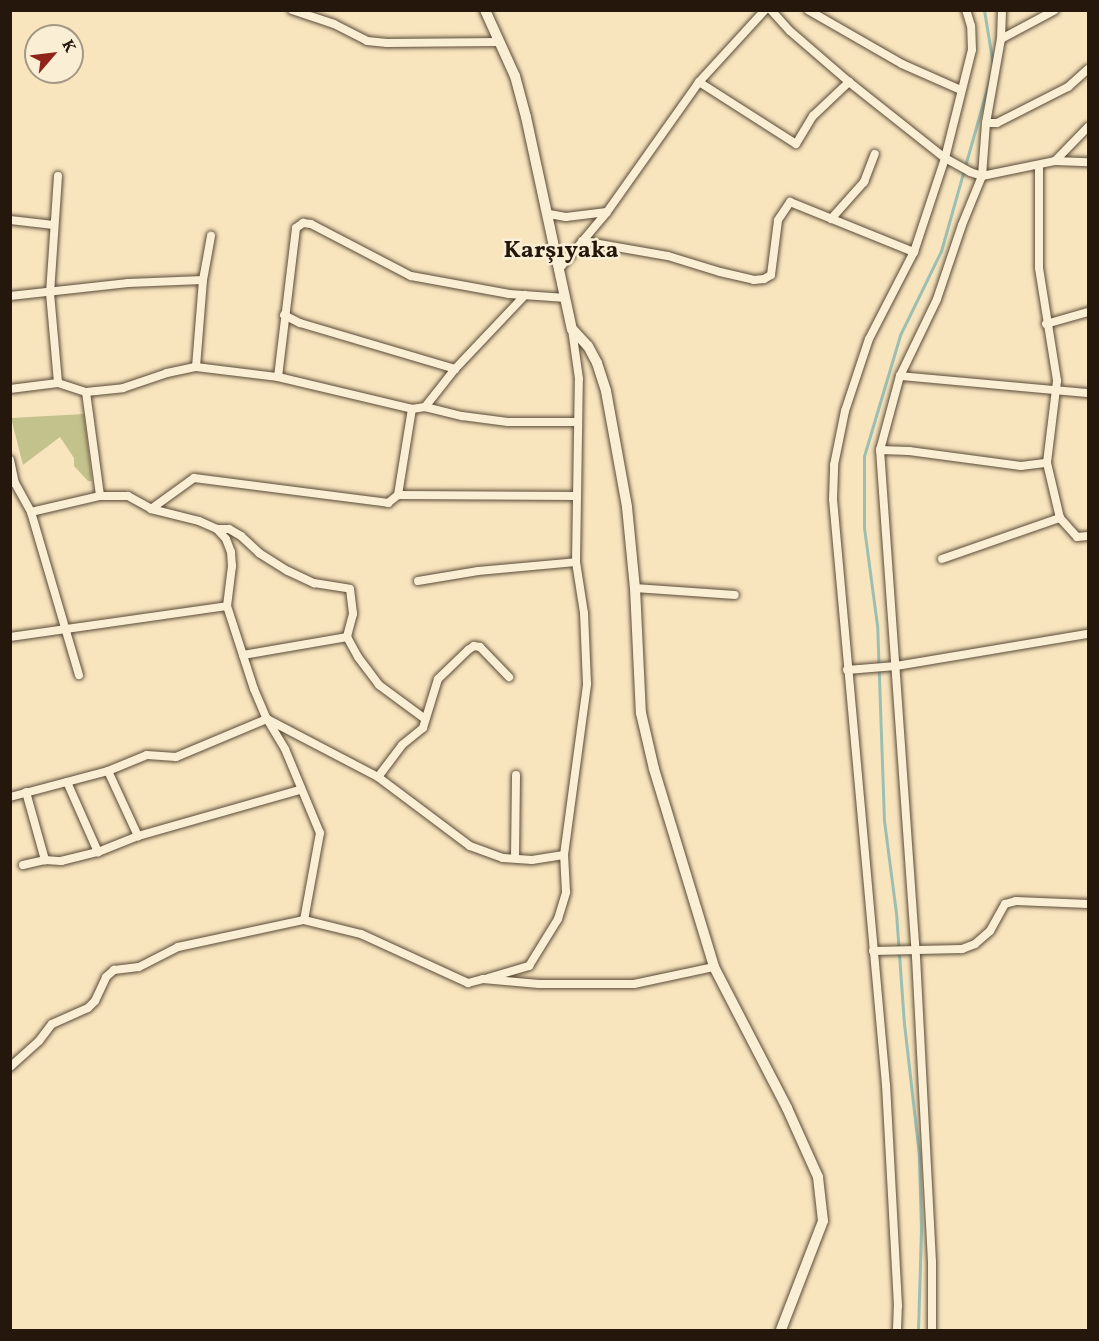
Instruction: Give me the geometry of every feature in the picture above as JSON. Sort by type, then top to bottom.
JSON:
[{"type":"street","points":[[292,10],[334,24],[345,32],[367,41],[387,43],[498,42]]},
{"type":"street","points":[[10,1067],[39,1041],[52,1024],[88,1008],[95,1001],[106,977],[114,970],[139,967],[178,947],[304,920],[361,934],[468,983],[529,966],[563,909],[567,892],[564,855],[586,684],[584,614],[576,562],[579,379],[572,329],[549,214],[518,86],[485,10]]},
{"type":"street","points":[[560,268],[607,212],[699,82],[765,10]]},
{"type":"street","points":[[771,10],[790,31],[849,82],[948,160],[970,172],[982,176],[1055,161],[1089,162]]},
{"type":"street","points":[[808,10],[902,64],[961,90]]},
{"type":"street","points":[[897,1330],[886,1085],[877,951],[847,670],[833,499],[834,465],[845,411],[869,339],[914,252],[948,160],[961,90],[972,50],[971,26],[966,10]]},
{"type":"street","points":[[932,1330],[932,1262],[910,949],[896,666],[884,535],[880,450],[900,376],[937,298],[962,225],[982,176],[986,123],[1001,39],[1002,10]]},
{"type":"street","points":[[1001,39],[1055,10]]},
{"type":"street","points":[[986,123],[997,123],[1068,87],[1089,69]]},
{"type":"street","points":[[699,82],[796,144],[813,116],[849,82]]},
{"type":"street","points":[[1055,161],[1089,127]]},
{"type":"street","points":[[831,219],[864,182],[875,154]]},
{"type":"street","points":[[1039,165],[1039,268],[1057,391],[1047,463],[1060,518],[1077,537],[1089,536]]},
{"type":"street","points":[[58,176],[50,293],[58,383]]},
{"type":"street","points":[[582,241],[669,256],[754,280],[771,275],[778,220],[790,202],[914,252]]},
{"type":"street","points":[[549,214],[573,217],[607,212]]},
{"type":"street","points":[[10,220],[54,225]]},
{"type":"street","points":[[278,377],[296,228],[303,223],[311,224],[411,276],[525,295],[566,298]]},
{"type":"street","points":[[196,367],[203,280],[211,236]]},
{"type":"street","points":[[10,296],[128,282],[203,280]]},
{"type":"street","points":[[425,407],[455,369],[525,295]]},
{"type":"street","points":[[1046,324],[1089,312]]},
{"type":"street","points":[[284,315],[300,323],[455,369]]},
{"type":"street","points":[[572,329],[592,354],[606,391],[627,507],[644,727],[714,966],[788,1108],[814,1164],[821,1193],[823,1221],[781,1330]]},
{"type":"street","points":[[10,389],[58,383],[86,392],[123,388],[167,373],[196,367],[278,377],[412,409],[425,407],[462,416],[508,422],[578,422]]},
{"type":"street","points":[[900,376],[1089,393]]},
{"type":"street","points":[[86,392],[100,496]]},
{"type":"street","points":[[398,495],[412,409]]},
{"type":"street","points":[[880,450],[909,451],[1021,466],[1047,463]]},
{"type":"street","points":[[10,460],[13,484],[31,512],[79,675]]},
{"type":"street","points":[[151,509],[194,478],[381,504],[388,503],[398,495],[576,495]]},
{"type":"street","points":[[31,512],[100,496],[128,496],[151,509],[199,521],[217,529],[229,529],[288,571],[314,582],[350,589],[353,614],[347,637],[379,685],[424,718]]},
{"type":"street","points":[[942,559],[1060,518]]},
{"type":"street","points":[[217,529],[226,539],[231,552],[228,606],[243,655],[267,719],[285,749],[300,790],[320,833],[304,920]]},
{"type":"street","points":[[418,581],[576,562]]},
{"type":"street","points":[[635,588],[735,595]]},
{"type":"street","points":[[10,637],[228,606]]},
{"type":"street","points":[[847,670],[884,668],[1089,634]]},
{"type":"street","points":[[243,655],[347,637]]},
{"type":"street","points":[[378,777],[402,746],[423,728],[424,718],[438,679],[474,646],[480,647],[509,677]]},
{"type":"street","points":[[267,719],[378,777],[470,846],[503,858],[532,860],[564,855]]},
{"type":"street","points":[[10,797],[108,771],[147,756],[176,757],[267,719]]},
{"type":"street","points":[[108,771],[138,836]]},
{"type":"street","points":[[515,858],[516,775]]},
{"type":"street","points":[[67,782],[98,852]]},
{"type":"street","points":[[23,865],[45,860],[62,861],[98,852],[138,836],[300,790]]},
{"type":"street","points":[[26,792],[45,860]]},
{"type":"street","points":[[877,951],[962,949],[975,944],[990,931],[1005,904],[1016,901],[1089,904]]},
{"type":"street","points":[[483,980],[539,984],[634,984],[714,966]]},
{"type":"shaded area","points":[[84,414],[92,481],[88,481],[74,466],[74,458],[60,437],[23,465],[11,418]]},
{"type":"waterway","points":[[984,10],[993,65]]},
{"type":"waterway","points":[[918,1330],[921,1228],[919,1155],[904,1024],[896,913],[884,821],[877,625],[864,528],[864,456],[900,335],[941,251],[991,74]]},
{"type":"district","name":"Karşıyaka","points":[[561,252]]}]
